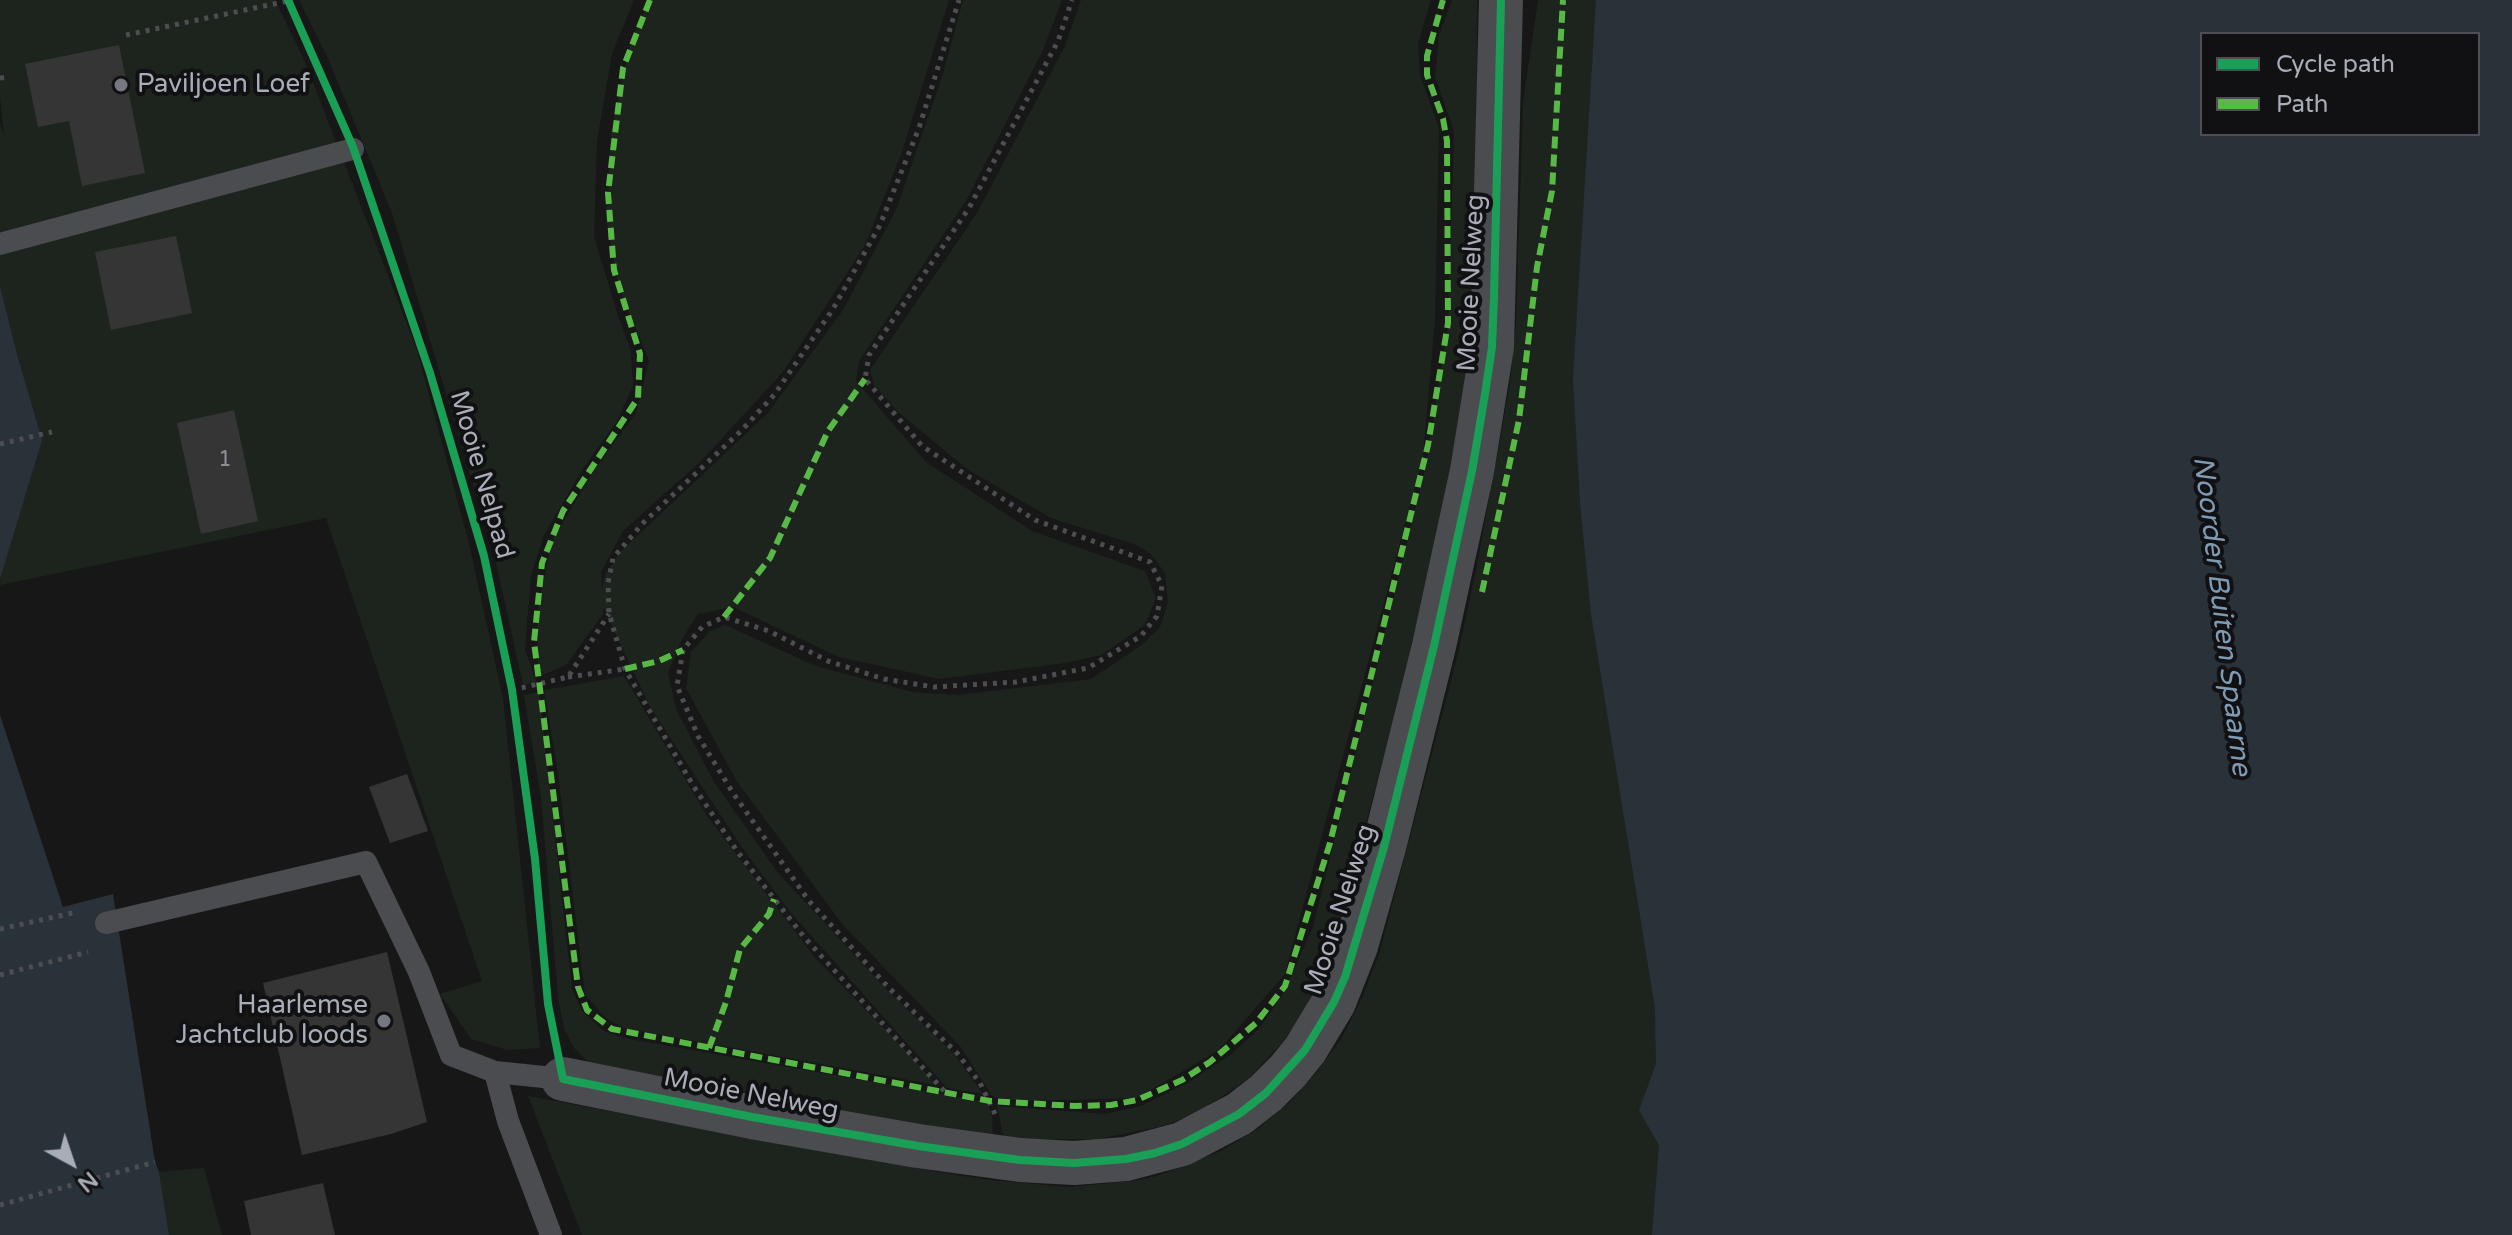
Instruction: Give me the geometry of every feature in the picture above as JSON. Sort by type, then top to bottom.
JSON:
[{"type":"street","name":"Mooie Nelweg","points":[[563,1079],[767,1120],[997,1157],[1052,1162],[1100,1161],[1155,1153],[1182,1144],[1239,1114],[1266,1093],[1305,1050],[1334,1002],[1356,946],[1413,731],[1455,554],[1485,394],[1492,347],[1501,0]]},
{"type":"lane","points":[[0,244],[353,149]]},
{"type":"lane","points":[[97,917],[366,862],[419,972],[451,1055],[495,1072],[563,1079]]},
{"type":"lane","points":[[495,1072],[499,1095],[551,1235]]},
{"type":"path","points":[[944,1091],[804,937],[737,851],[694,787],[625,669],[609,613],[608,583],[613,558],[643,523],[742,430],[774,395],[833,309],[880,225],[919,128],[959,0]]},
{"type":"path","points":[[997,1157],[995,1114],[980,1083],[957,1053],[889,988],[809,901],[733,793],[698,736],[677,686],[683,650],[702,627],[724,617],[769,631],[828,661],[884,679],[934,687],[1016,682],[1088,668],[1141,636],[1157,616],[1162,586],[1150,562],[1035,520],[922,446],[865,379],[869,355],[969,208],[1058,41],[1072,0]]},
{"type":"path","points":[[126,35],[288,1],[294,14]]},
{"type":"path","points":[[0,78],[9,77]]},
{"type":"path","points":[[0,444],[52,432]]},
{"type":"path","points":[[568,677],[609,613]]},
{"type":"path","points":[[512,690],[568,677],[625,669]]},
{"type":"path","points":[[509,675],[514,705]]},
{"type":"path","points":[[0,929],[97,917]]},
{"type":"path","points":[[0,975],[103,949]]},
{"type":"path","points":[[0,1205],[155,1162]]},
{"type":"shaded area","points":[[0,0],[275,0],[305,62],[417,350],[469,544],[503,698],[540,1048],[507,1050],[471,1039],[440,994],[482,981],[326,518],[0,585],[18,358],[0,287],[0,124],[4,136],[0,97]]},
{"type":"shaded area","points":[[299,0],[634,0],[612,54],[597,141],[594,236],[631,351],[633,386],[616,423],[584,467],[544,535],[531,576],[525,650],[537,683],[523,685],[494,554],[392,213],[329,61]]},
{"type":"shaded area","points":[[650,0],[949,0],[901,155],[865,245],[783,372],[701,461],[623,531],[601,572],[602,590],[605,575],[620,552],[768,413],[843,310],[896,210],[942,77],[963,0],[1062,0],[1043,50],[967,199],[859,361],[856,381],[926,462],[1032,531],[1145,571],[1156,598],[1145,625],[1101,655],[1066,663],[939,679],[839,657],[733,607],[698,614],[682,639],[668,673],[676,709],[714,782],[778,873],[888,991],[954,1054],[983,1094],[947,1088],[791,913],[743,849],[650,707],[603,607],[603,614],[566,665],[538,677],[537,613],[552,541],[594,470],[636,413],[649,361],[619,288],[606,218],[611,132],[631,40]]},
{"type":"shaded area","points":[[1081,0],[1431,0],[1418,44],[1420,75],[1439,128],[1435,321],[1423,456],[1285,974],[1219,1050],[1137,1098],[1022,1101],[993,1097],[960,1046],[843,925],[736,780],[686,688],[691,652],[710,631],[725,625],[816,666],[912,692],[958,695],[1091,679],[1143,644],[1160,627],[1168,602],[1165,573],[1150,553],[1134,544],[1051,518],[967,469],[898,412],[874,385],[870,370],[977,213],[1065,46]]},
{"type":"shaded area","points":[[1452,0],[1477,0],[1476,281],[1472,331],[1448,484],[1397,709],[1331,951],[1316,988],[1282,1043],[1248,1079],[1199,1112],[1163,1126],[1098,1139],[1004,1139],[997,1106],[1105,1114],[1141,1106],[1187,1083],[1229,1056],[1259,1029],[1283,994],[1313,927],[1426,465],[1448,326],[1454,131],[1435,77],[1439,35]]},
{"type":"shaded area","points":[[1538,0],[1599,0],[1690,1155],[1674,1235],[582,1235],[528,1096],[944,1173],[1068,1187],[1157,1176],[1221,1151],[1259,1128],[1290,1102],[1316,1073],[1341,1039],[1379,955],[1457,658],[1477,565],[1510,384],[1516,325],[1523,102]]},
{"type":"shaded area","points":[[624,676],[707,816],[816,959],[936,1085],[623,1028],[606,1018],[585,995],[557,766],[544,690]]},
{"type":"shaded area","points":[[539,692],[572,989],[582,1011],[604,1031],[624,1038],[987,1102],[992,1116],[993,1136],[589,1063],[574,1048],[564,1028],[558,997],[541,798],[524,695]]},
{"type":"shaded area","points":[[204,1168],[222,1235],[169,1235],[159,1172]]},
{"type":"water","name":"Noorder Buiten Spaarne","points":[[1596,0],[2512,0],[2512,1235],[1652,1235],[1659,1145],[1639,1110],[1656,1064],[1655,1008],[1591,614],[1580,502],[1573,379]]},
{"type":"water","points":[[0,286],[42,440],[0,579]]},
{"type":"water","points":[[0,715],[63,907],[113,894],[169,1235],[0,1235]]},
{"type":"building","points":[[119,45],[145,173],[82,186],[69,121],[38,127],[25,64]]},
{"type":"building","points":[[176,236],[192,313],[111,330],[95,252]]},
{"type":"building","points":[[234,410],[258,521],[201,534],[177,423]]},
{"type":"building","points":[[407,774],[428,831],[390,843],[369,787]]},
{"type":"building","points":[[387,952],[427,1122],[391,1134],[302,1155],[263,983]]},
{"type":"building","points":[[323,1183],[335,1235],[251,1235],[244,1201]]},
{"type":"marked path","points":[[650,0],[623,68],[608,193],[614,270],[640,354],[638,398],[563,511],[542,563],[534,642],[578,987],[587,1010],[612,1029],[990,1101],[1075,1106],[1111,1105],[1137,1100],[1182,1080],[1210,1062],[1256,1023],[1285,986],[1330,843],[1428,445],[1448,323],[1447,141],[1443,119],[1427,75],[1427,56],[1443,0]]},
{"type":"marked path","points":[[1482,592],[1519,420],[1537,267],[1552,191],[1563,0]]},
{"type":"marked path","points":[[724,617],[770,558],[828,431],[865,379]]},
{"type":"marked path","points":[[625,669],[659,661],[683,650]]},
{"type":"marked path","points":[[709,1048],[726,1002],[740,949],[769,914],[774,899]]},
{"type":"cycle path","name":"Mooie Nelpad","points":[[288,0],[353,147],[430,373],[484,556],[512,690],[535,859],[548,1004],[563,1079],[918,1146],[1020,1160],[1074,1163],[1126,1159],[1155,1153],[1182,1144],[1239,1114],[1266,1093],[1305,1050],[1345,977],[1384,847],[1434,646],[1472,471],[1485,394],[1492,347],[1501,0]]},
{"type":"place","name":"Paviljoen Loef","points":[[121,85]]},
{"type":"place","name":"Haarlemse Jachtclub loods","points":[[384,1021]]}]
